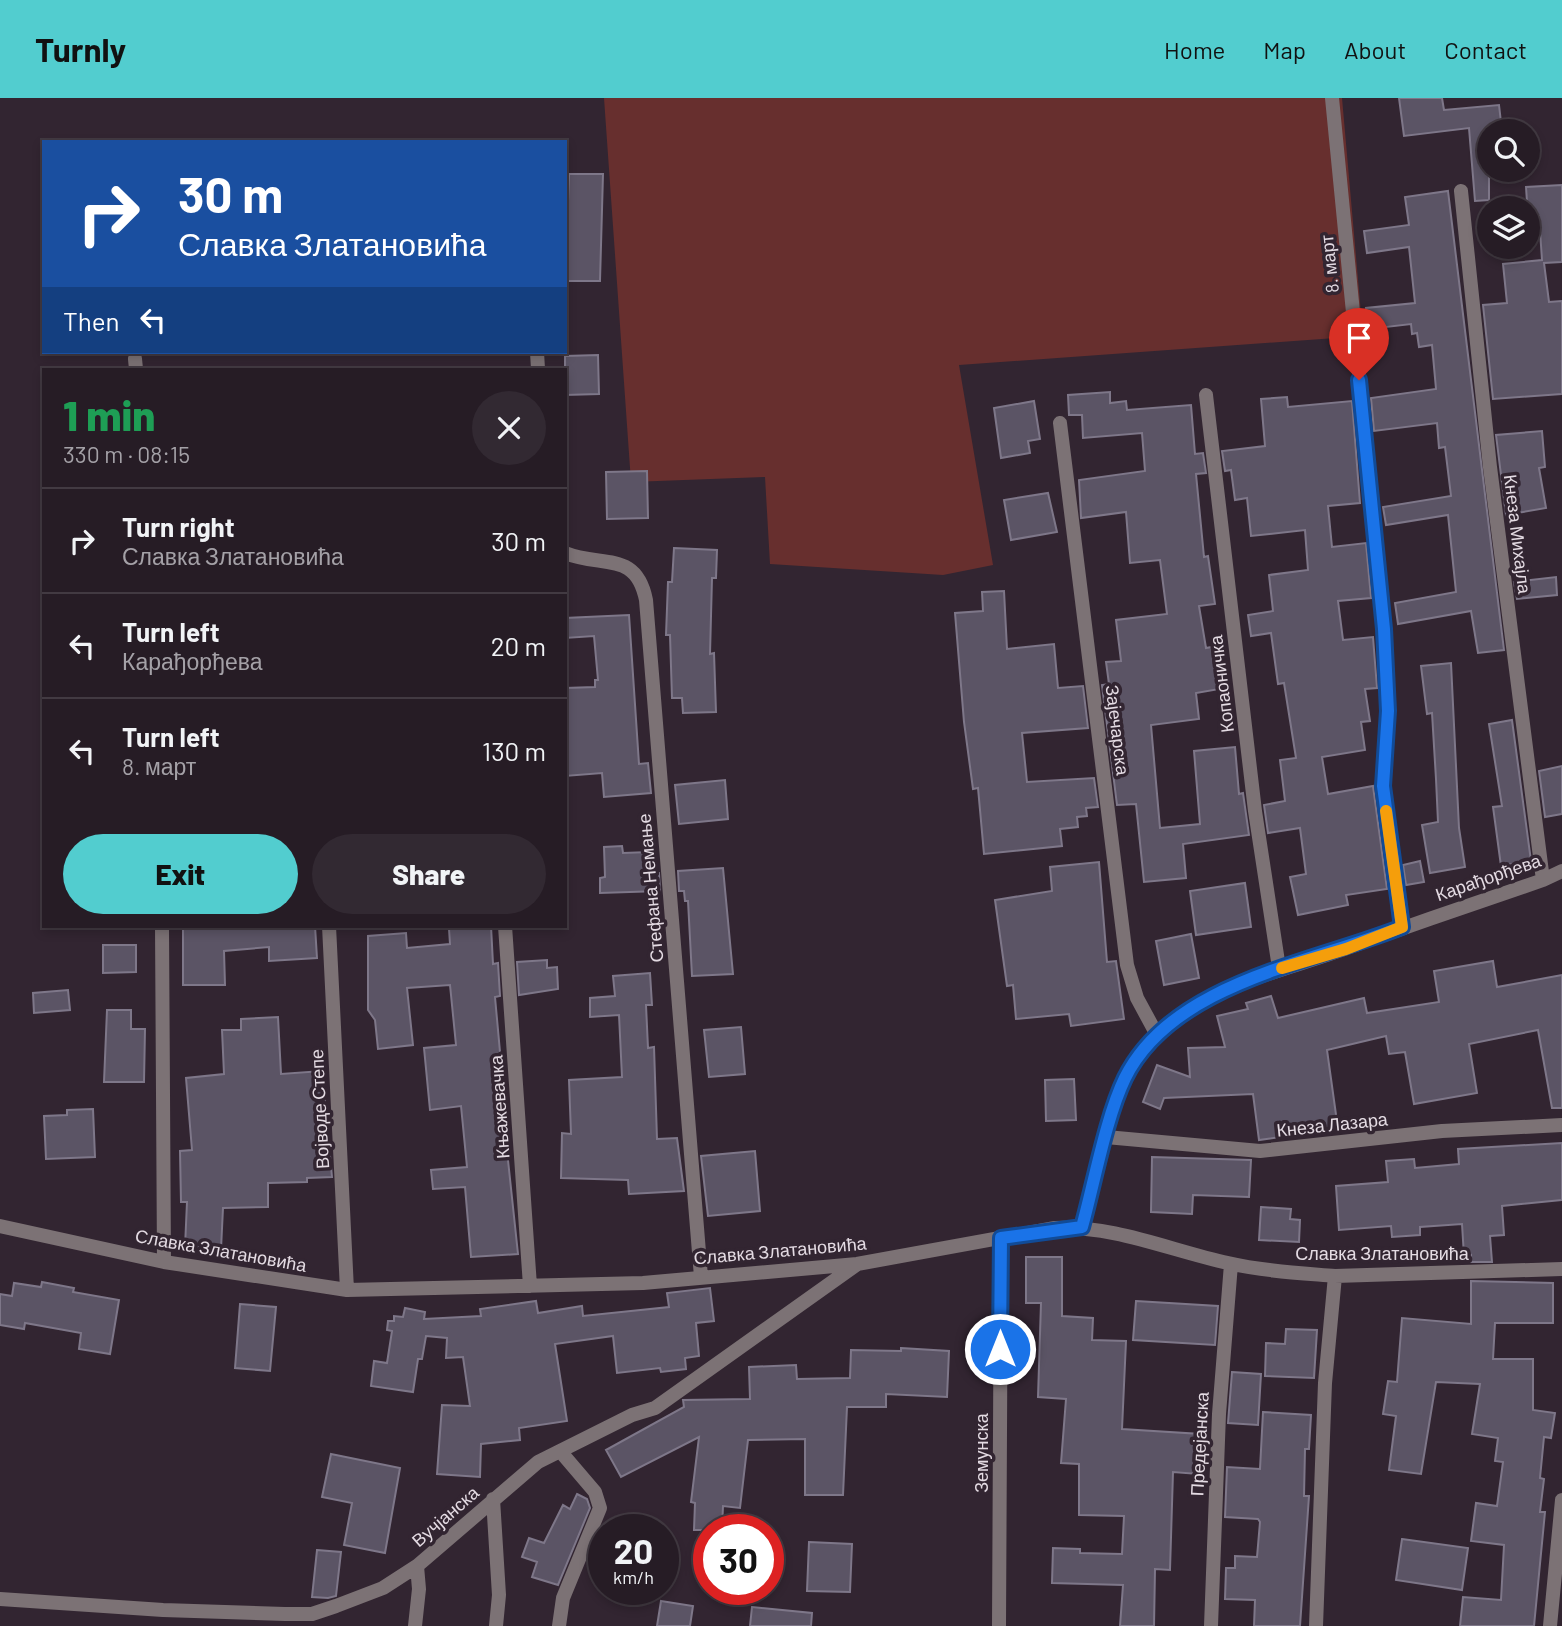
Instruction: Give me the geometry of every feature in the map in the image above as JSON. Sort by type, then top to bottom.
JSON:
[{"type":"street","name":"8. март","points":[[1332,98],[1384,629],[1388,711],[1383,786],[1402,927]]},
{"type":"street","name":"Кнеза Михајла","points":[[1461,191],[1490,467],[1543,880]]},
{"type":"street","name":"Копаоничка","points":[[1206,395],[1253,797],[1279,968]]},
{"type":"street","name":"Зајечарска","points":[[1060,423],[1127,965],[1137,998],[1157,1035]]},
{"type":"street","name":"Стефана Немање","points":[[567,553],[628,567],[643,585],[701,1277]]},
{"type":"street","name":"Карађорђева","points":[[1082,1227],[1124,1080],[1141,1052],[1189,1008],[1279,968],[1346,949],[1562,871]]},
{"type":"street","points":[[162,928],[164,1262]]},
{"type":"street","name":"Војводе Степе","points":[[329,928],[347,1290]]},
{"type":"street","name":"Књажевачка","points":[[505,928],[530,1286]]},
{"type":"street","name":"Кнеза Лазара","points":[[1106,1137],[1260,1151],[1442,1131],[1562,1125]]},
{"type":"street","name":"Славка Златановића","points":[[0,1226],[164,1262],[347,1290],[643,1283],[857,1264],[1001,1238],[1082,1227],[1231,1264],[1335,1276],[1562,1269]]},
{"type":"street","name":"Земунска","points":[[999,1626],[1001,1238]]},
{"type":"street","name":"Вучјанска","points":[[0,1599],[163,1610],[312,1614],[383,1588],[417,1566],[478,1517],[493,1499],[538,1462],[632,1415],[654,1408],[857,1264]]},
{"type":"street","name":"Предејанска","points":[[1211,1626],[1219,1414],[1231,1264]]},
{"type":"street","points":[[1316,1626],[1325,1383],[1335,1276]]},
{"type":"street","points":[[558,1626],[563,1598],[600,1508],[595,1492],[560,1451]]},
{"type":"street","points":[[493,1499],[499,1581],[496,1626]]},
{"type":"street","points":[[1550,1626],[1562,1500]]},
{"type":"street","points":[[415,1626],[419,1589],[417,1566]]},
{"type":"shaded area","points":[[604,98],[1342,98],[1363,336],[959,365],[993,565],[943,575],[770,564],[765,477],[631,482]]},
{"type":"building","points":[[1399,98],[1442,98],[1444,110],[1499,105],[1501,119],[1477,119],[1477,182],[1489,182],[1489,196],[1477,196],[1475,201],[1469,128],[1404,136]]},
{"type":"building","points":[[569,174],[603,174],[600,281],[567,281]]},
{"type":"building","points":[[1562,185],[1562,262],[1544,263],[1549,302],[1562,301],[1562,394],[1493,399],[1483,305],[1507,303],[1503,264],[1542,260],[1540,196],[1527,196],[1526,187]]},
{"type":"building","points":[[1448,191],[1504,650],[1478,653],[1471,611],[1398,624],[1395,603],[1456,592],[1448,515],[1386,525],[1383,507],[1451,496],[1445,447],[1439,448],[1437,423],[1374,431],[1371,398],[1436,389],[1432,345],[1419,347],[1417,333],[1412,334],[1411,324],[1369,329],[1366,308],[1415,303],[1409,247],[1367,253],[1364,231],[1409,225],[1405,197]]},
{"type":"building","points":[[598,355],[599,394],[567,395],[565,356]]},
{"type":"building","points":[[1110,392],[1110,403],[1126,401],[1127,410],[1191,405],[1195,454],[1203,453],[1206,473],[1196,474],[1204,557],[1208,556],[1215,604],[1199,606],[1206,648],[1217,646],[1225,688],[1196,693],[1199,719],[1151,725],[1160,828],[1200,824],[1194,751],[1235,747],[1239,794],[1243,793],[1249,835],[1183,844],[1186,878],[1144,882],[1136,804],[1117,805],[1102,685],[1109,684],[1106,662],[1121,661],[1116,620],[1167,614],[1160,560],[1130,563],[1126,512],[1081,518],[1079,480],[1145,471],[1142,433],[1083,438],[1082,415],[1069,415],[1068,395]]},
{"type":"building","points":[[1287,397],[1288,407],[1352,401],[1360,503],[1328,506],[1332,547],[1366,543],[1371,598],[1338,601],[1343,640],[1373,637],[1377,688],[1365,689],[1370,721],[1361,722],[1365,750],[1322,757],[1328,794],[1373,786],[1387,889],[1346,895],[1348,905],[1298,915],[1290,877],[1306,874],[1300,828],[1268,833],[1264,805],[1285,801],[1280,760],[1296,758],[1284,683],[1278,684],[1271,633],[1251,636],[1248,615],[1273,611],[1269,575],[1308,570],[1305,530],[1251,536],[1247,498],[1235,500],[1231,470],[1225,471],[1222,451],[1265,446],[1261,399]]},
{"type":"building","points":[[1034,401],[1040,439],[1028,441],[1030,453],[1001,458],[994,408]]},
{"type":"building","points":[[1542,431],[1545,467],[1539,468],[1546,508],[1506,515],[1496,435]]},
{"type":"building","points":[[647,471],[648,518],[607,519],[606,472]]},
{"type":"building","points":[[1048,493],[1057,532],[1011,540],[1004,500]]},
{"type":"building","points":[[674,548],[717,550],[716,578],[712,578],[710,654],[714,653],[716,712],[683,713],[682,698],[672,698],[670,635],[666,635],[668,582],[672,582]]},
{"type":"building","points":[[1556,577],[1557,595],[1517,599],[1514,582]]},
{"type":"building","points":[[1004,591],[1007,649],[1054,644],[1058,688],[1083,686],[1088,728],[1022,733],[1027,782],[1094,778],[1098,807],[1086,808],[1087,816],[1077,817],[1078,827],[1060,829],[1062,846],[984,854],[978,788],[973,789],[964,722],[955,613],[983,611],[982,592]]},
{"type":"building","points":[[629,615],[639,764],[648,763],[651,793],[604,797],[602,773],[567,776],[567,688],[595,687],[595,680],[598,680],[594,636],[567,638],[567,618]]},
{"type":"building","points":[[1451,663],[1459,828],[1465,867],[1430,873],[1422,825],[1438,822],[1432,713],[1427,714],[1421,666]]},
{"type":"building","points":[[1512,720],[1531,861],[1501,866],[1493,807],[1502,806],[1489,724]]},
{"type":"building","points":[[1562,766],[1562,814],[1545,817],[1539,771]]},
{"type":"building","points":[[725,780],[728,819],[679,824],[675,785]]},
{"type":"building","points":[[622,846],[623,853],[649,852],[650,874],[659,873],[660,891],[600,893],[600,878],[605,877],[604,847]]},
{"type":"building","points":[[1420,861],[1424,882],[1406,885],[1403,865]]},
{"type":"building","points":[[1099,862],[1107,962],[1116,961],[1124,1019],[1071,1026],[1069,1014],[1016,1019],[1013,985],[1007,986],[995,900],[1052,891],[1050,867]]},
{"type":"building","points":[[723,868],[733,974],[692,976],[688,901],[685,901],[684,891],[679,891],[678,871]]},
{"type":"building","points":[[1245,883],[1251,927],[1196,935],[1190,891]]},
{"type":"building","points":[[183,928],[315,928],[317,958],[269,961],[269,947],[224,951],[225,985],[183,985]]},
{"type":"building","points":[[491,928],[493,964],[498,963],[500,996],[495,997],[503,1085],[500,1085],[518,1254],[471,1257],[465,1187],[433,1189],[431,1170],[467,1167],[461,1106],[430,1110],[424,1048],[456,1045],[450,985],[407,988],[413,1045],[378,1049],[375,1020],[368,1010],[368,936],[406,933],[407,948],[450,944],[449,929]]},
{"type":"building","points":[[1191,934],[1199,978],[1164,985],[1156,941]]},
{"type":"building","points":[[103,945],[136,945],[136,972],[103,973]]},
{"type":"building","points":[[547,960],[547,968],[557,967],[558,989],[519,995],[517,962]]},
{"type":"building","points":[[1493,961],[1497,987],[1562,975],[1562,1108],[1552,1108],[1538,1030],[1469,1044],[1477,1093],[1414,1104],[1405,1052],[1389,1054],[1386,1036],[1327,1050],[1338,1129],[1259,1140],[1253,1094],[1164,1098],[1160,1109],[1143,1102],[1157,1065],[1190,1077],[1188,1048],[1225,1047],[1217,1016],[1248,1009],[1246,1003],[1271,996],[1278,1018],[1364,998],[1367,1013],[1439,1002],[1434,971]]},
{"type":"building","points":[[650,973],[652,1005],[646,1005],[648,1048],[654,1047],[657,1139],[677,1138],[684,1191],[629,1194],[628,1180],[561,1178],[562,1133],[571,1134],[569,1080],[622,1077],[619,1015],[590,1017],[590,998],[615,996],[613,976]]},
{"type":"building","points":[[68,990],[70,1010],[34,1013],[33,993]]},
{"type":"building","points":[[107,1010],[131,1010],[131,1029],[145,1029],[144,1082],[104,1082]]},
{"type":"building","points":[[278,1017],[281,1074],[322,1071],[332,1177],[307,1178],[307,1182],[268,1183],[268,1207],[223,1208],[221,1249],[185,1247],[187,1202],[181,1202],[180,1151],[192,1150],[186,1078],[224,1074],[222,1030],[241,1030],[241,1019]]},
{"type":"building","points":[[741,1027],[745,1074],[709,1077],[704,1030]]},
{"type":"building","points":[[1074,1079],[1076,1120],[1046,1121],[1045,1080]]},
{"type":"building","points":[[93,1109],[95,1157],[46,1159],[44,1116],[67,1115],[67,1110]]},
{"type":"building","points":[[1562,1143],[1562,1200],[1502,1206],[1504,1235],[1490,1236],[1492,1262],[1471,1262],[1471,1255],[1464,1256],[1462,1224],[1420,1227],[1420,1235],[1392,1237],[1391,1226],[1339,1230],[1336,1186],[1388,1182],[1386,1161],[1414,1159],[1415,1168],[1459,1164],[1458,1149]]},
{"type":"building","points":[[755,1151],[760,1211],[708,1216],[701,1156]]},
{"type":"building","points":[[1152,1157],[1251,1160],[1249,1197],[1193,1195],[1192,1214],[1151,1212]]},
{"type":"building","points":[[1261,1207],[1291,1209],[1290,1219],[1300,1220],[1299,1242],[1259,1240]]},
{"type":"building","points":[[1026,1257],[1062,1257],[1062,1316],[1093,1318],[1092,1340],[1126,1341],[1122,1429],[1201,1434],[1198,1474],[1173,1472],[1170,1570],[1155,1569],[1154,1626],[1120,1626],[1123,1585],[1052,1583],[1053,1548],[1080,1549],[1080,1553],[1122,1554],[1124,1516],[1079,1515],[1079,1464],[1061,1463],[1066,1399],[1038,1397],[1041,1303],[1026,1303]]},
{"type":"building","points":[[1471,1281],[1553,1283],[1553,1323],[1495,1323],[1493,1359],[1533,1359],[1533,1410],[1555,1413],[1551,1438],[1544,1437],[1540,1478],[1544,1479],[1540,1512],[1545,1512],[1534,1626],[1460,1626],[1463,1597],[1501,1600],[1504,1545],[1471,1541],[1476,1503],[1497,1506],[1503,1462],[1495,1461],[1498,1438],[1472,1434],[1480,1384],[1436,1382],[1421,1474],[1389,1470],[1396,1416],[1383,1414],[1388,1381],[1397,1382],[1402,1318],[1471,1324]]},
{"type":"building","points":[[42,1282],[74,1288],[73,1292],[119,1300],[110,1354],[79,1349],[81,1333],[25,1323],[24,1329],[0,1325],[0,1294],[12,1296],[14,1283],[41,1287]]},
{"type":"building","points":[[710,1288],[714,1321],[696,1323],[699,1356],[685,1358],[686,1369],[661,1372],[660,1368],[617,1373],[613,1336],[555,1344],[567,1421],[519,1428],[520,1440],[481,1444],[480,1477],[437,1474],[442,1405],[470,1406],[463,1357],[446,1358],[447,1338],[426,1336],[422,1359],[418,1359],[413,1392],[371,1386],[374,1361],[387,1363],[392,1331],[387,1330],[388,1321],[394,1321],[394,1316],[403,1317],[405,1308],[425,1312],[424,1319],[481,1316],[480,1309],[536,1301],[538,1313],[582,1306],[583,1316],[669,1307],[667,1293]]},
{"type":"building","points":[[1136,1301],[1218,1306],[1215,1345],[1133,1340]]},
{"type":"building","points":[[240,1304],[276,1307],[270,1371],[235,1368]]},
{"type":"building","points":[[1286,1329],[1317,1330],[1314,1378],[1265,1376],[1266,1343],[1285,1344]]},
{"type":"building","points":[[901,1348],[949,1351],[947,1397],[886,1394],[886,1407],[847,1407],[843,1495],[805,1495],[805,1439],[748,1440],[740,1508],[723,1506],[723,1514],[695,1514],[695,1503],[691,1502],[699,1437],[621,1477],[606,1450],[684,1407],[683,1400],[750,1399],[749,1367],[796,1365],[797,1379],[850,1378],[851,1350],[901,1351]]},
{"type":"building","points":[[1232,1372],[1261,1374],[1258,1425],[1228,1423]]},
{"type":"building","points":[[1263,1412],[1311,1415],[1309,1449],[1305,1449],[1304,1496],[1309,1496],[1300,1626],[1254,1626],[1255,1600],[1225,1599],[1226,1568],[1235,1568],[1235,1556],[1257,1557],[1260,1522],[1258,1519],[1225,1517],[1227,1467],[1260,1469]]},
{"type":"building","points":[[331,1454],[400,1468],[385,1553],[344,1545],[352,1503],[322,1497]]},
{"type":"building","points":[[577,1494],[587,1499],[590,1508],[558,1585],[532,1577],[537,1562],[522,1557],[529,1538],[544,1543],[563,1505],[570,1509]]},
{"type":"building","points":[[1402,1539],[1468,1548],[1462,1590],[1396,1580]]},
{"type":"building","points":[[809,1542],[852,1544],[850,1592],[807,1591]]},
{"type":"building","points":[[317,1550],[341,1552],[336,1596],[312,1597]]},
{"type":"building","points":[[660,1605],[693,1606],[690,1626],[657,1626]]},
{"type":"building","points":[[752,1607],[812,1613],[811,1626],[750,1626]]},
{"type":"slow traffic","points":[[1282,968],[1346,949],[1402,927],[1386,811]]},
{"type":"route","points":[[1000,1349],[1001,1238],[1055,1228],[1082,1227],[1124,1080],[1141,1052],[1157,1035],[1189,1008],[1279,968],[1346,949],[1402,927],[1389,848],[1383,786],[1388,711],[1384,629],[1371,527],[1359,380]]}]
